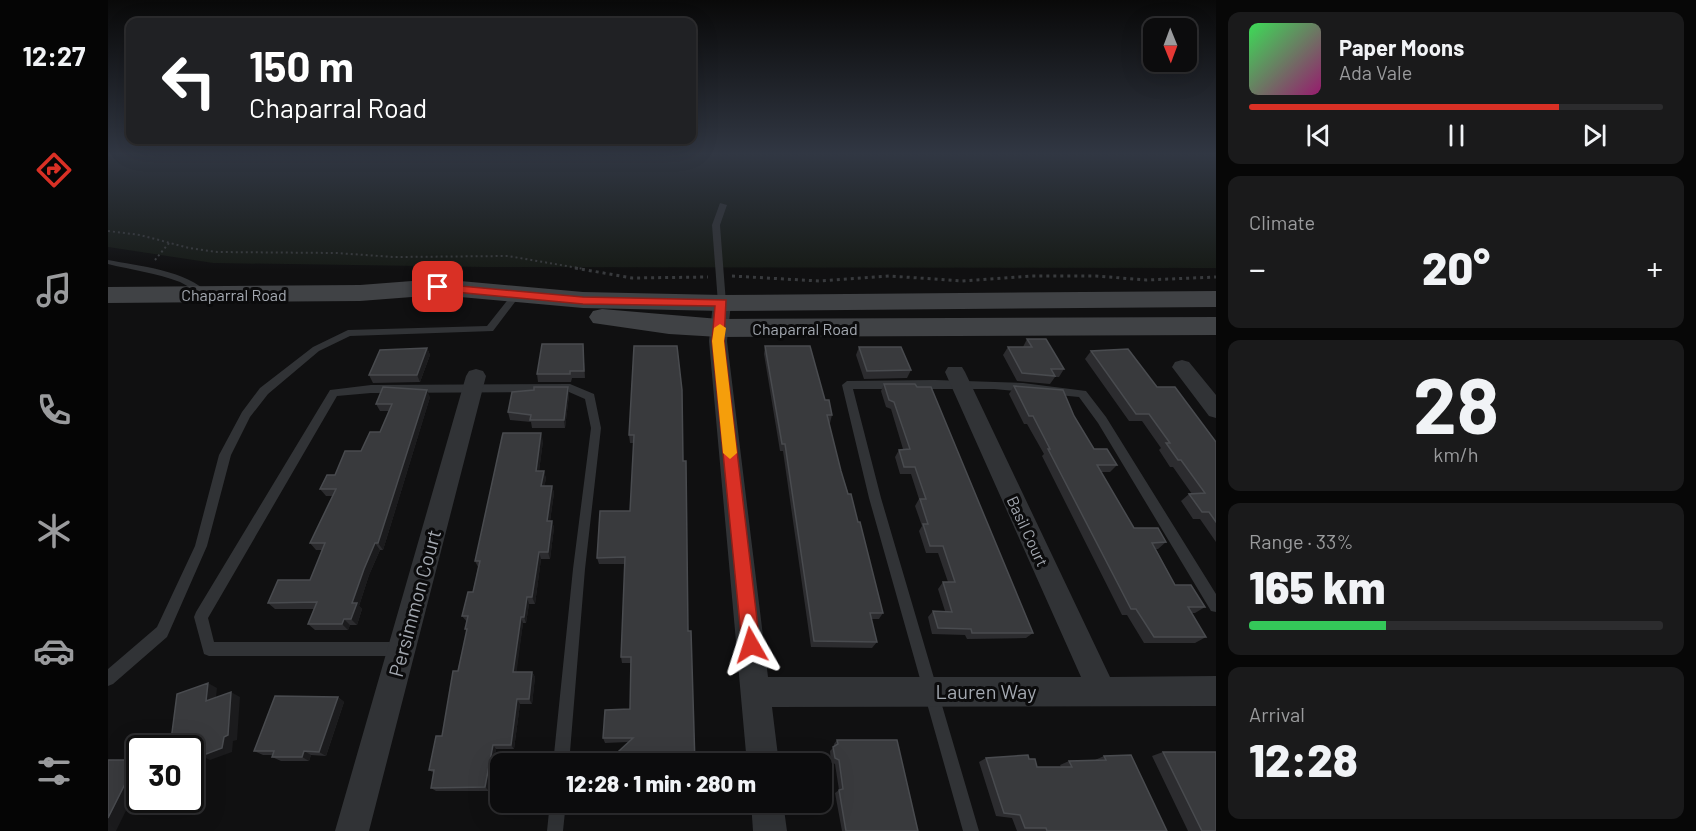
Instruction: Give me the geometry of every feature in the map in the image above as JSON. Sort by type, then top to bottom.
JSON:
[{"type":"main road","name":"Chaparral Road","points":[[108,295],[360,293],[513,298],[669,326],[721,316],[1216,299]]},
{"type":"main road","name":"Chaparral Road","points":[[721,316],[1216,326]]},
{"type":"street","points":[[721,316],[718,341],[762,753]]},
{"type":"street","points":[[1182,367],[1216,410]]},
{"type":"street","name":"Basil Court","points":[[958,377],[1102,691]]},
{"type":"street","name":"Persimmon Court","points":[[352,831],[474,382]]},
{"type":"street","name":"Lauren Way","points":[[756,692],[1216,691]]},
{"type":"street","points":[[768,813],[770,831]]},
{"type":"lane","points":[[721,316],[716,225],[723,205]]},
{"type":"lane","points":[[108,262],[199,287],[205,294]]},
{"type":"lane","points":[[108,679],[162,632],[201,546],[225,455],[246,415],[264,391],[316,349],[348,333],[490,329],[513,298]]},
{"type":"lane","points":[[971,831],[933,692],[875,498],[846,385],[958,377],[1082,394],[1102,420],[1216,606]]},
{"type":"lane","points":[[402,649],[209,650],[201,617],[334,393],[474,382],[570,388],[590,397],[596,428],[579,569],[562,753]]},
{"type":"lane","points":[[555,831],[557,813]]},
{"type":"path","points":[[108,231],[140,235],[202,250],[232,253],[336,253],[412,258],[508,256],[642,279],[719,276],[819,281],[890,276],[962,281],[1031,276],[1096,276],[1146,280],[1216,277]]},
{"type":"path","points":[[148,272],[169,243]]},
{"type":"shaded area","points":[[108,193],[1216,193],[1216,268],[482,267],[213,263],[108,247]]},
{"type":"building","points":[[1027,339],[1046,339],[1064,369],[1051,369],[1055,376],[1022,373],[1008,347],[1032,347]]},
{"type":"building","points":[[542,344],[583,344],[584,371],[570,371],[570,374],[537,374]]},
{"type":"building","points":[[634,346],[677,346],[682,390],[683,461],[686,461],[688,631],[691,631],[695,753],[617,753],[633,738],[603,738],[605,710],[630,709],[631,657],[621,657],[625,557],[597,558],[600,511],[630,511],[634,435],[629,435]]},
{"type":"building","points":[[765,346],[810,346],[825,400],[829,400],[832,415],[827,415],[841,471],[848,494],[851,494],[858,522],[860,522],[883,613],[870,613],[877,642],[814,641],[785,444],[782,444]]},
{"type":"building","points":[[859,347],[901,347],[911,370],[867,371]]},
{"type":"building","points":[[427,348],[417,375],[369,375],[380,350]]},
{"type":"building","points":[[1128,349],[1157,387],[1175,387],[1216,442],[1216,522],[1209,512],[1202,512],[1189,494],[1205,493],[1181,460],[1178,460],[1166,443],[1170,443],[1149,414],[1136,414],[1091,351]]},
{"type":"building","points":[[884,384],[915,384],[917,387],[931,387],[1033,633],[972,633],[971,629],[938,628],[933,611],[952,612],[943,582],[955,582],[943,546],[930,546],[923,524],[928,524],[920,499],[926,499],[915,467],[904,467],[899,450],[910,449],[894,402],[889,400]]},
{"type":"building","points":[[1014,386],[1063,390],[1074,416],[1094,449],[1107,449],[1117,465],[1097,465],[1134,528],[1158,528],[1166,542],[1152,543],[1175,585],[1191,585],[1205,607],[1188,607],[1206,637],[1154,637],[1136,609],[1131,609],[1033,416],[1029,416]]},
{"type":"building","points":[[383,387],[427,390],[378,543],[375,543],[352,603],[357,603],[351,619],[344,619],[342,624],[308,624],[317,602],[268,603],[278,580],[310,580],[325,543],[310,543],[336,489],[320,489],[327,475],[335,475],[345,451],[361,451],[370,432],[380,432],[392,404],[376,404]]},
{"type":"building","points":[[534,387],[568,387],[564,420],[530,420],[531,415],[508,412],[512,392],[534,390]]},
{"type":"building","points":[[503,433],[541,433],[536,471],[544,471],[541,486],[552,486],[547,521],[552,521],[548,552],[539,552],[532,597],[527,597],[524,617],[521,617],[513,672],[532,672],[529,699],[517,699],[511,745],[493,745],[485,787],[431,788],[434,770],[429,770],[436,736],[442,736],[453,671],[458,671],[468,616],[462,616],[468,592],[473,592],[480,561],[475,561]]},
{"type":"building","points":[[208,683],[206,701],[231,692],[228,735],[224,737],[222,748],[204,755],[204,735],[172,735],[177,694]]},
{"type":"building","points":[[275,696],[338,697],[319,752],[304,751],[302,757],[272,757],[274,751],[254,751]]},
{"type":"building","points":[[837,740],[897,740],[918,831],[846,831],[839,790],[843,789],[839,760],[835,758],[833,747],[838,744]]},
{"type":"building","points":[[1163,752],[1216,752],[1216,831],[1202,831]]},
{"type":"building","points":[[1028,755],[1029,759],[1035,759],[1037,767],[1072,767],[1069,761],[1106,760],[1104,756],[1131,755],[1167,831],[1047,831],[1046,828],[1025,828],[1020,815],[1004,813],[986,758]]},
{"type":"building","points":[[108,760],[126,760],[126,782],[108,818]]},
{"type":"slow traffic","points":[[720,328],[718,341],[730,453]]},
{"type":"route","points":[[438,287],[489,290],[560,299],[722,303],[718,341],[751,645]]}]
